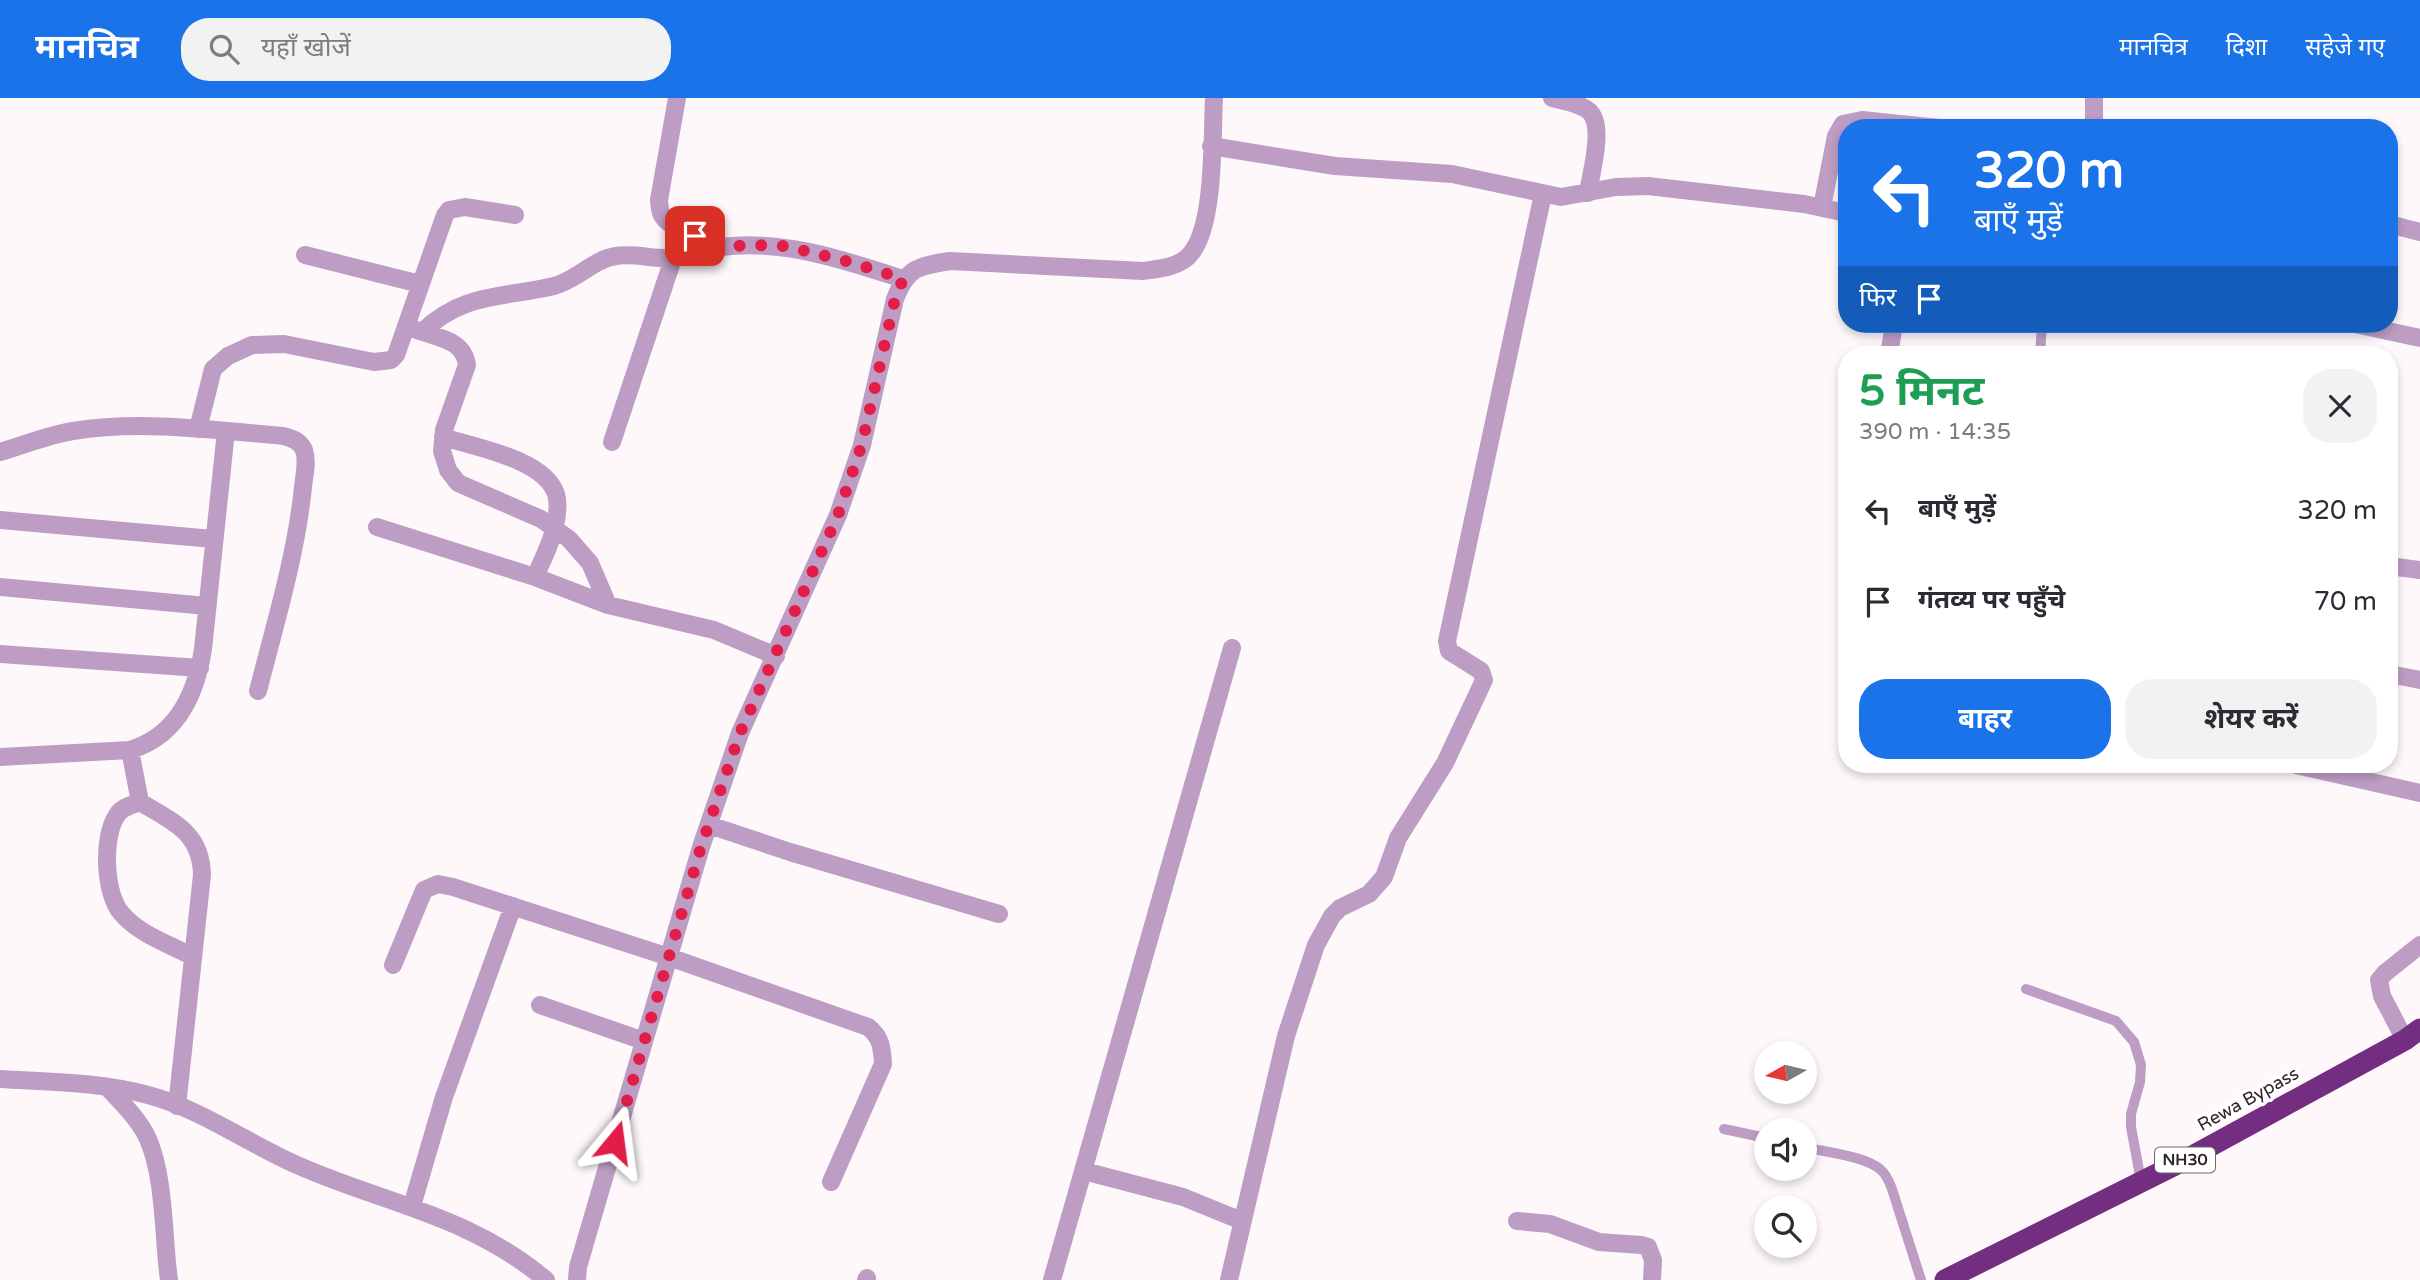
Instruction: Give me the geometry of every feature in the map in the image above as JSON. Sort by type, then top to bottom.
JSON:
[{"type":"highway","name":"Rewa Bypass","points":[[1944,1280],[2185,1160],[2412,1035]]},
{"type":"street","points":[[677,98],[659,200],[660,210],[671,225],[719,247]]},
{"type":"street","points":[[577,1280],[578,1267],[709,825],[740,733],[838,515],[862,444],[895,299],[903,279],[924,265],[950,261],[1143,271],[1178,263],[1192,253],[1200,235],[1208,203],[1214,98]]},
{"type":"street","points":[[1552,98],[1581,106],[1595,118],[1597,135],[1588,193]]},
{"type":"street","points":[[2094,98],[2094,119]]},
{"type":"street","points":[[1822,207],[1838,133]]},
{"type":"street","points":[[1211,146],[1335,166],[1452,174],[1561,197],[1616,187],[1640,186],[1838,211]]},
{"type":"street","points":[[1229,1280],[1286,1036],[1316,946],[1332,916],[1340,908],[1369,894],[1384,877],[1398,838],[1445,762],[1484,680],[1481,671],[1450,651],[1447,641],[1543,194]]},
{"type":"street","points":[[198,429],[213,369],[228,356],[252,345],[284,344],[382,362],[391,360],[414,329],[420,284],[449,210],[465,207],[514,215]]},
{"type":"street","points":[[2398,226],[2420,232]]},
{"type":"street","points":[[414,329],[451,309],[476,300],[558,285],[606,259],[626,256],[673,258],[719,247],[785,246],[903,279]]},
{"type":"street","points":[[305,256],[420,284]]},
{"type":"street","points":[[612,442],[673,258]]},
{"type":"street","points":[[414,329],[460,346],[466,355],[467,365],[443,437],[442,451],[448,470],[458,483],[541,519],[569,539],[590,563],[608,605]]},
{"type":"street","points":[[2397,333],[2420,338]]},
{"type":"street","points":[[0,452],[69,432],[110,427],[198,429],[295,439],[303,448],[306,462],[302,501],[290,566],[258,691]]},
{"type":"street","points":[[0,757],[130,750],[145,746],[160,737],[191,695],[200,668],[226,431]]},
{"type":"street","points":[[443,437],[516,460],[538,471],[550,484],[556,495],[554,529],[536,577]]},
{"type":"street","points":[[0,520],[213,539]]},
{"type":"street","points":[[377,527],[536,577],[608,605],[714,630],[776,656]]},
{"type":"street","points":[[2398,567],[2420,570]]},
{"type":"street","points":[[0,587],[206,606]]},
{"type":"street","points":[[1052,1280],[1232,648]]},
{"type":"street","points":[[0,654],[200,668]]},
{"type":"street","points":[[2398,676],[2420,680]]},
{"type":"street","points":[[130,750],[140,802],[188,834],[195,843],[201,860],[202,875],[191,956],[177,1106]]},
{"type":"street","points":[[2331,773],[2420,793]]},
{"type":"street","points":[[140,802],[127,806],[117,814],[111,828],[107,847],[108,877],[113,896],[121,913],[142,930],[191,956]]},
{"type":"street","points":[[709,825],[999,914]]},
{"type":"street","points":[[393,965],[424,890],[438,884],[669,957],[868,1027],[878,1035],[883,1049],[883,1063],[831,1182]]},
{"type":"street","points":[[412,1206],[444,1097],[513,906]]},
{"type":"street","points":[[2412,1035],[2382,996],[2379,980],[2420,945]]},
{"type":"street","points":[[540,1005],[644,1041]]},
{"type":"street","points":[[0,1079],[107,1087],[148,1095],[197,1113],[296,1164],[412,1206],[482,1236],[520,1258],[546,1280]]},
{"type":"street","points":[[107,1087],[127,1107],[147,1138],[157,1167],[169,1280]]},
{"type":"street","points":[[1084,1171],[1183,1197],[1242,1221]]},
{"type":"street","points":[[1517,1220],[1550,1224],[1599,1242],[1648,1247],[1653,1259],[1652,1280]]},
{"type":"lane","points":[[2026,989],[2116,1021],[2134,1042],[2141,1065],[2131,1127],[2141,1181]]},
{"type":"lane","points":[[1724,1129],[1754,1135]]},
{"type":"lane","points":[[1817,1150],[1865,1162],[1881,1169],[1888,1178],[1922,1280]]},
{"type":"route","points":[[615,1142],[701,847],[740,733],[838,515],[862,444],[895,299],[903,279],[785,246],[719,247],[695,236]]}]
